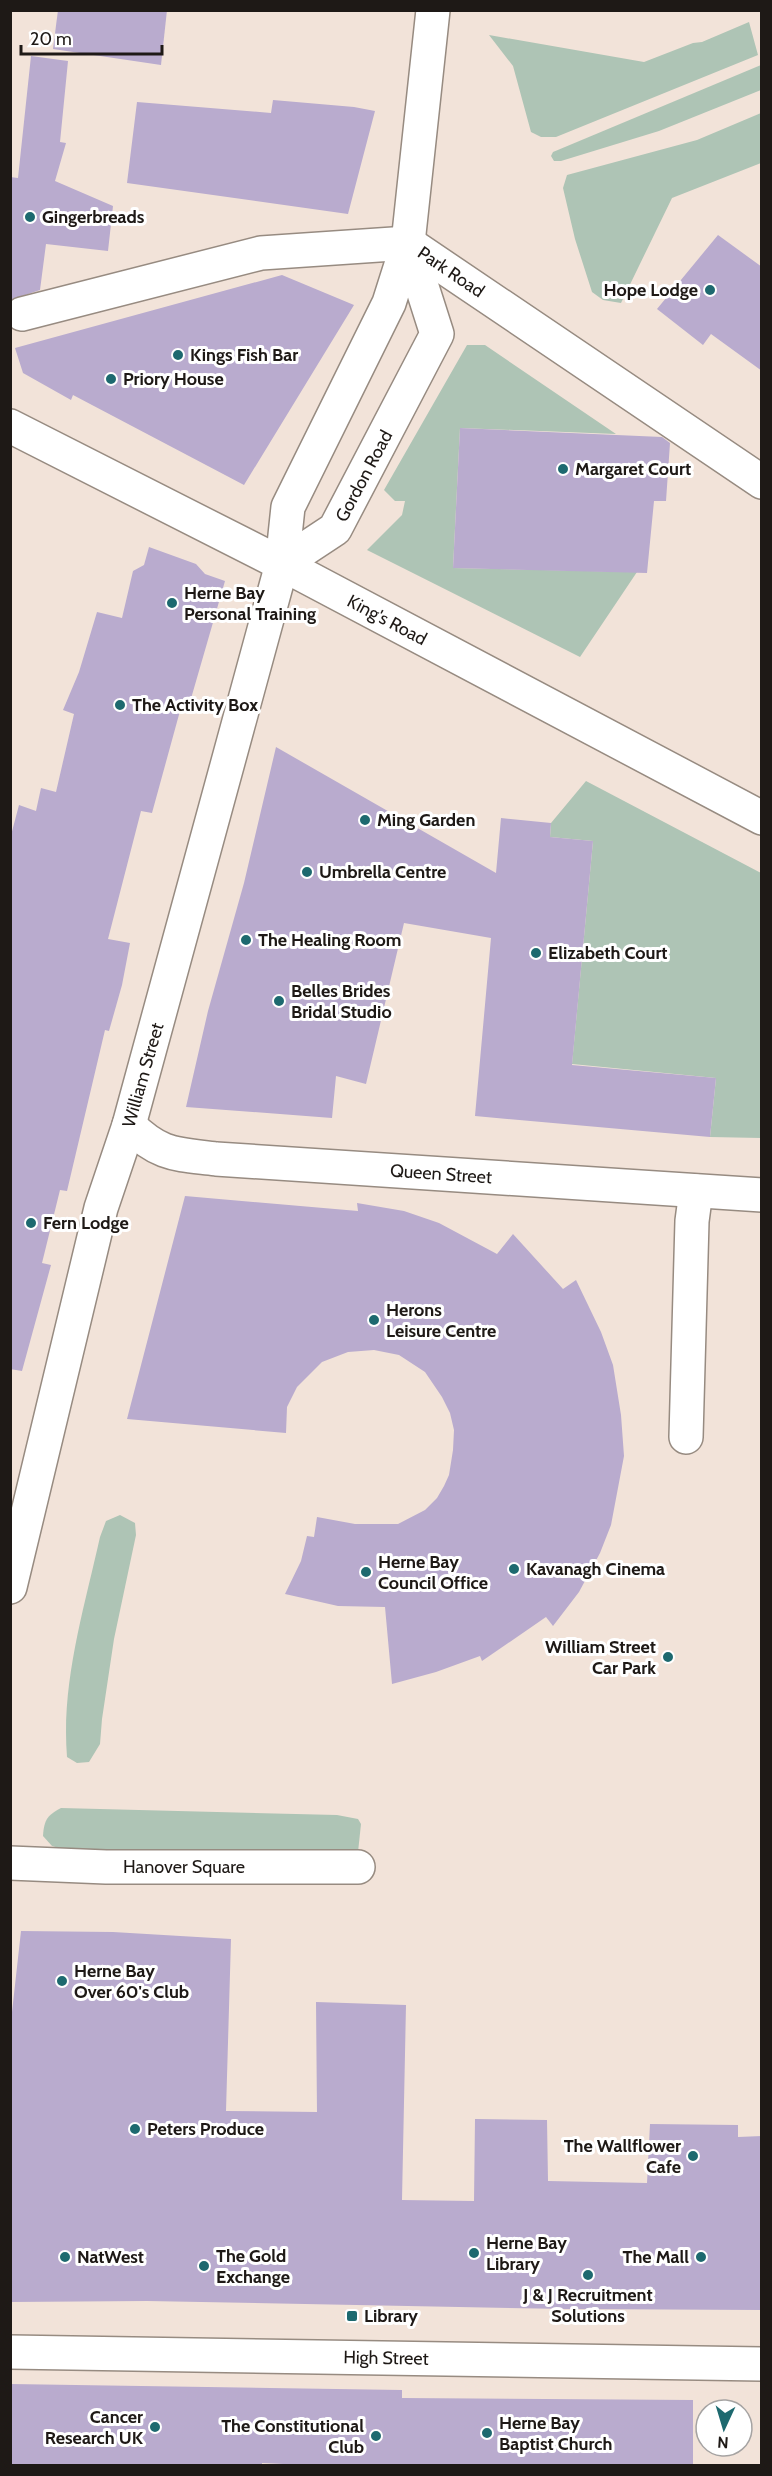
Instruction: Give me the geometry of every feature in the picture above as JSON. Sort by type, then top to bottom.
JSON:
[{"type":"street","name":"Gordon Road","points":[[282,564],[288,507],[389,303],[408,243],[433,10]]},
{"type":"street","name":"Gordon Road","points":[[282,564],[335,529],[438,334],[408,243]]},
{"type":"street","name":"Park Road","points":[[22,315],[261,253],[408,243],[762,482]]},
{"type":"street","name":"King's Road","points":[[10,426],[282,564],[762,818]]},
{"type":"street","name":"William Street","points":[[10,1587],[101,1208],[129,1125],[282,564]]},
{"type":"street","name":"Queen Street","points":[[129,1125],[146,1142],[170,1153],[216,1159],[762,1195]]},
{"type":"street","points":[[686,1437],[692,1221],[696,1191]]},
{"type":"street","name":"Hanover Square","points":[[10,1863],[106,1867],[358,1867]]},
{"type":"street","name":"High Street","points":[[10,2352],[762,2364]]},
{"type":"green space","points":[[749,22],[758,55],[556,137],[541,137],[531,132],[513,66],[489,35],[644,62],[693,43],[702,42]]},
{"type":"green space","points":[[761,65],[761,90],[659,131],[561,161],[554,161],[551,156],[553,152]]},
{"type":"green space","points":[[761,113],[761,163],[672,198],[621,303],[603,300],[592,292],[575,239],[563,188],[567,175],[697,140]]},
{"type":"green space","points":[[467,345],[485,345],[616,434],[460,428],[453,568],[637,572],[580,657],[367,550],[402,515],[405,501],[395,501],[384,490]]},
{"type":"green space","points":[[586,781],[761,873],[761,1138],[710,1137],[716,1078],[572,1064],[593,841],[550,837],[551,823]]},
{"type":"green space","points":[[120,1515],[135,1523],[136,1535],[114,1639],[100,1744],[89,1762],[77,1763],[67,1757],[66,1729],[67,1702],[75,1646],[100,1537],[106,1521]]},
{"type":"green space","points":[[61,1808],[337,1815],[358,1819],[361,1824],[358,1852],[70,1851],[52,1846],[43,1836],[44,1825],[48,1818]]},
{"type":"building","points":[[58,10],[167,10],[161,65],[53,49]]},
{"type":"building","points":[[31,56],[68,61],[60,142],[66,143],[55,181],[113,206],[108,251],[46,244],[40,290],[10,300],[10,177],[18,178]]},
{"type":"building","points":[[273,100],[375,111],[348,214],[127,183],[137,102],[271,113]]},
{"type":"building","name":"Hope Lodge","points":[[718,235],[762,267],[762,371],[711,334],[703,345],[657,309]]},
{"type":"building","points":[[282,275],[354,305],[244,485],[73,395],[71,400],[23,373],[15,348]]},
{"type":"building","name":"Margaret Court","points":[[460,428],[662,437],[670,443],[666,501],[654,501],[647,573],[453,568]]},
{"type":"building","points":[[149,547],[196,564],[205,574],[225,581],[190,702],[183,700],[152,813],[141,811],[108,939],[130,943],[122,985],[109,1031],[105,1030],[67,1191],[60,1190],[42,1263],[51,1265],[22,1371],[10,1369],[10,839],[19,805],[36,811],[41,788],[56,792],[74,714],[63,710],[79,672],[97,612],[122,618],[133,571],[144,565]]},
{"type":"building","points":[[276,747],[496,873],[501,818],[551,823],[550,837],[593,841],[572,1065],[716,1078],[710,1137],[475,1116],[491,938],[404,923],[366,1084],[336,1076],[332,1118],[186,1107],[208,1011],[244,883]]},
{"type":"building","points":[[185,1196],[358,1211],[357,1203],[404,1211],[439,1223],[497,1254],[513,1234],[563,1289],[576,1280],[601,1332],[613,1365],[621,1415],[624,1456],[611,1525],[600,1553],[579,1592],[553,1626],[546,1617],[482,1661],[480,1656],[436,1672],[392,1684],[385,1607],[338,1606],[285,1594],[301,1561],[307,1536],[314,1537],[317,1517],[355,1524],[398,1524],[425,1510],[437,1498],[444,1486],[449,1475],[453,1450],[454,1430],[450,1413],[425,1372],[399,1355],[374,1350],[348,1352],[322,1362],[297,1387],[287,1407],[286,1433],[127,1419]]},
{"type":"building","points":[[21,1931],[113,1932],[231,1939],[226,2111],[317,2112],[316,2002],[406,2005],[402,2200],[474,2201],[475,2119],[547,2120],[548,2181],[647,2183],[650,2124],[738,2125],[738,2137],[762,2136],[762,2310],[566,2309],[147,2301],[10,2302],[10,2030]]},
{"type":"building","points":[[10,2384],[402,2390],[402,2398],[693,2400],[693,2466],[326,2466],[262,2463],[262,2466],[10,2466]]},
{"type":"place","name":"Gingerbreads","points":[[30,217]]},
{"type":"place","name":"Hope Lodge","points":[[710,290]]},
{"type":"place","name":"Kings Fish Bar","points":[[178,355]]},
{"type":"place","name":"Priory House","points":[[111,379]]},
{"type":"place","name":"Margaret Court","points":[[563,469]]},
{"type":"place","name":"Herne Bay Personal Training","points":[[172,603]]},
{"type":"place","name":"The Activity Box","points":[[120,705]]},
{"type":"place","name":"Ming Garden","points":[[365,820]]},
{"type":"place","name":"Umbrella Centre","points":[[307,872]]},
{"type":"place","name":"The Healing Room","points":[[246,940]]},
{"type":"place","name":"Elizabeth Court","points":[[536,953]]},
{"type":"place","name":"Belles Brides Bridal Studio","points":[[279,1001]]},
{"type":"place","name":"Fern Lodge","points":[[31,1223]]},
{"type":"place","name":"Herons Leisure Centre","points":[[374,1320]]},
{"type":"place","name":"Kavanagh Cinema","points":[[514,1569]]},
{"type":"place","name":"Herne Bay Council Office","points":[[366,1572]]},
{"type":"place","name":"William Street Car Park","points":[[668,1657]]},
{"type":"place","name":"Herne Bay Over 60's Club","points":[[62,1981]]},
{"type":"place","name":"Peters Produce","points":[[135,2129]]},
{"type":"place","name":"The Wallflower Cafe","points":[[693,2156]]},
{"type":"place","name":"Herne Bay Library","points":[[474,2253]]},
{"type":"place","name":"NatWest","points":[[65,2257]]},
{"type":"place","name":"The Mall","points":[[701,2257]]},
{"type":"place","name":"The Gold Exchange","points":[[204,2266]]},
{"type":"place","name":"J & J Recruitment Solutions","points":[[588,2275]]},
{"type":"place","name":"Library","points":[[352,2316]]},
{"type":"place","name":"Cancer Research UK","points":[[155,2427]]},
{"type":"place","name":"Herne Bay Baptist Church","points":[[487,2433]]},
{"type":"place","name":"The Constitutional Club","points":[[376,2436]]}]
